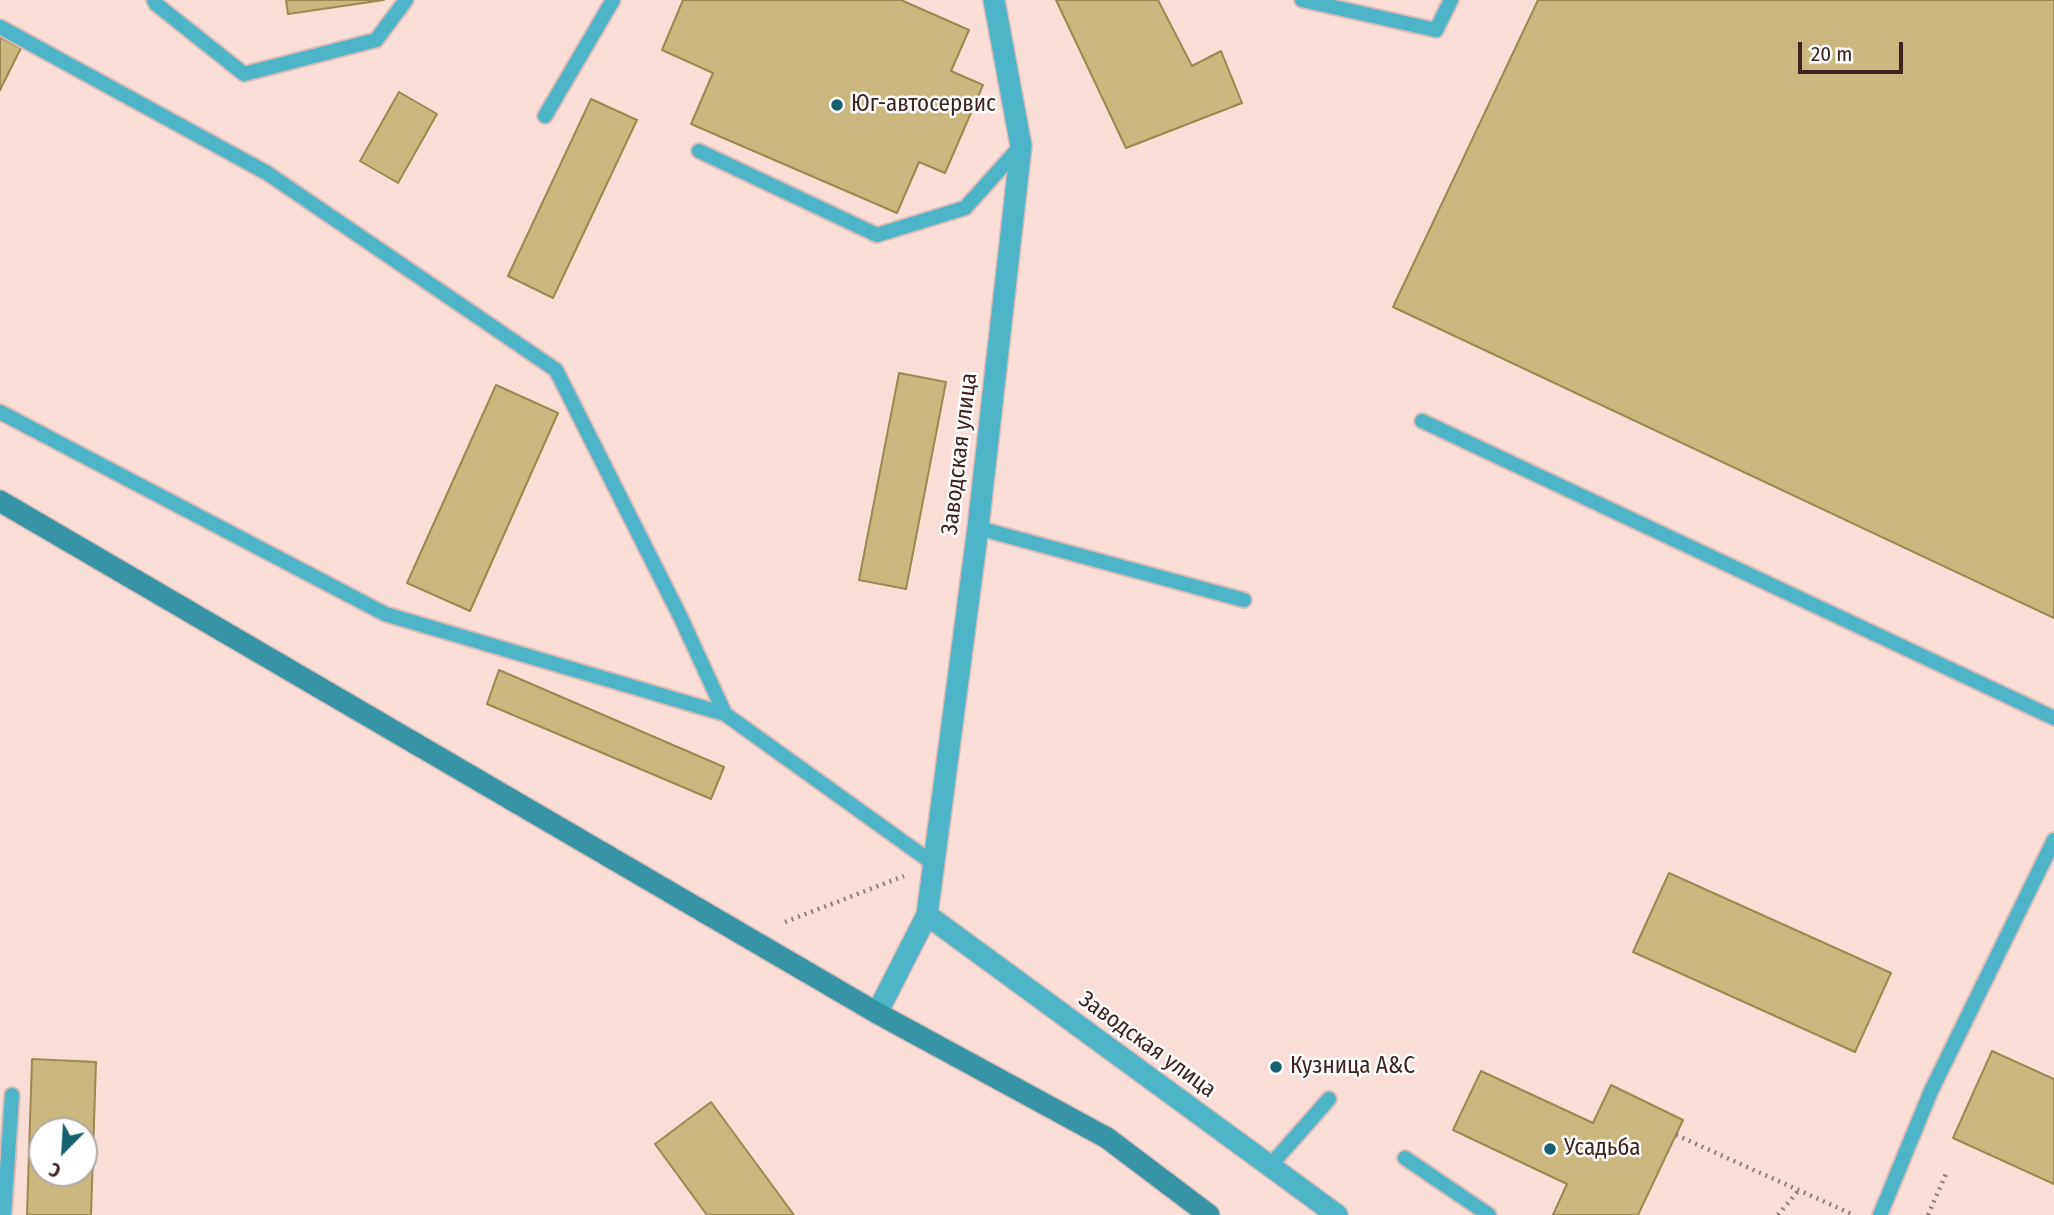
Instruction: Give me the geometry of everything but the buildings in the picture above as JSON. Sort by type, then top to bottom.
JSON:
[{"type":"main road","points":[[0,501],[877,1013],[1107,1138],[1209,1215]]},
{"type":"street","name":"Заводская улица","points":[[877,1013],[928,915],[978,528],[1021,146],[994,0]]},
{"type":"street","name":"Заводская улица","points":[[928,915],[1337,1215]]},
{"type":"lane","points":[[154,0],[244,74],[376,40],[406,0]]},
{"type":"lane","points":[[545,116],[613,0]]},
{"type":"lane","points":[[1302,0],[1437,30],[1451,0]]},
{"type":"lane","points":[[0,27],[267,173],[556,370],[680,616],[725,714]]},
{"type":"lane","points":[[699,151],[877,235],[965,208],[1021,146]]},
{"type":"lane","points":[[0,412],[385,614],[725,714],[934,864]]},
{"type":"lane","points":[[1422,421],[2054,718]]},
{"type":"lane","points":[[978,528],[1244,600]]},
{"type":"lane","points":[[1880,1215],[1931,1091],[2054,840]]},
{"type":"lane","points":[[4,1215],[12,1096]]},
{"type":"lane","points":[[1269,1167],[1329,1099]]},
{"type":"lane","points":[[1405,1158],[1489,1215]]},
{"type":"path","points":[[785,922],[934,864]]},
{"type":"path","points":[[1676,1135],[1854,1215]]},
{"type":"path","points":[[1928,1215],[1946,1174]]},
{"type":"path","points":[[1779,1215],[1799,1190]]},
{"type":"place","name":"Юг-автосервис","points":[[837,105]]},
{"type":"place","name":"Кузница А&С","points":[[1276,1067]]},
{"type":"place","name":"Усадьба","points":[[1550,1149]]}]
